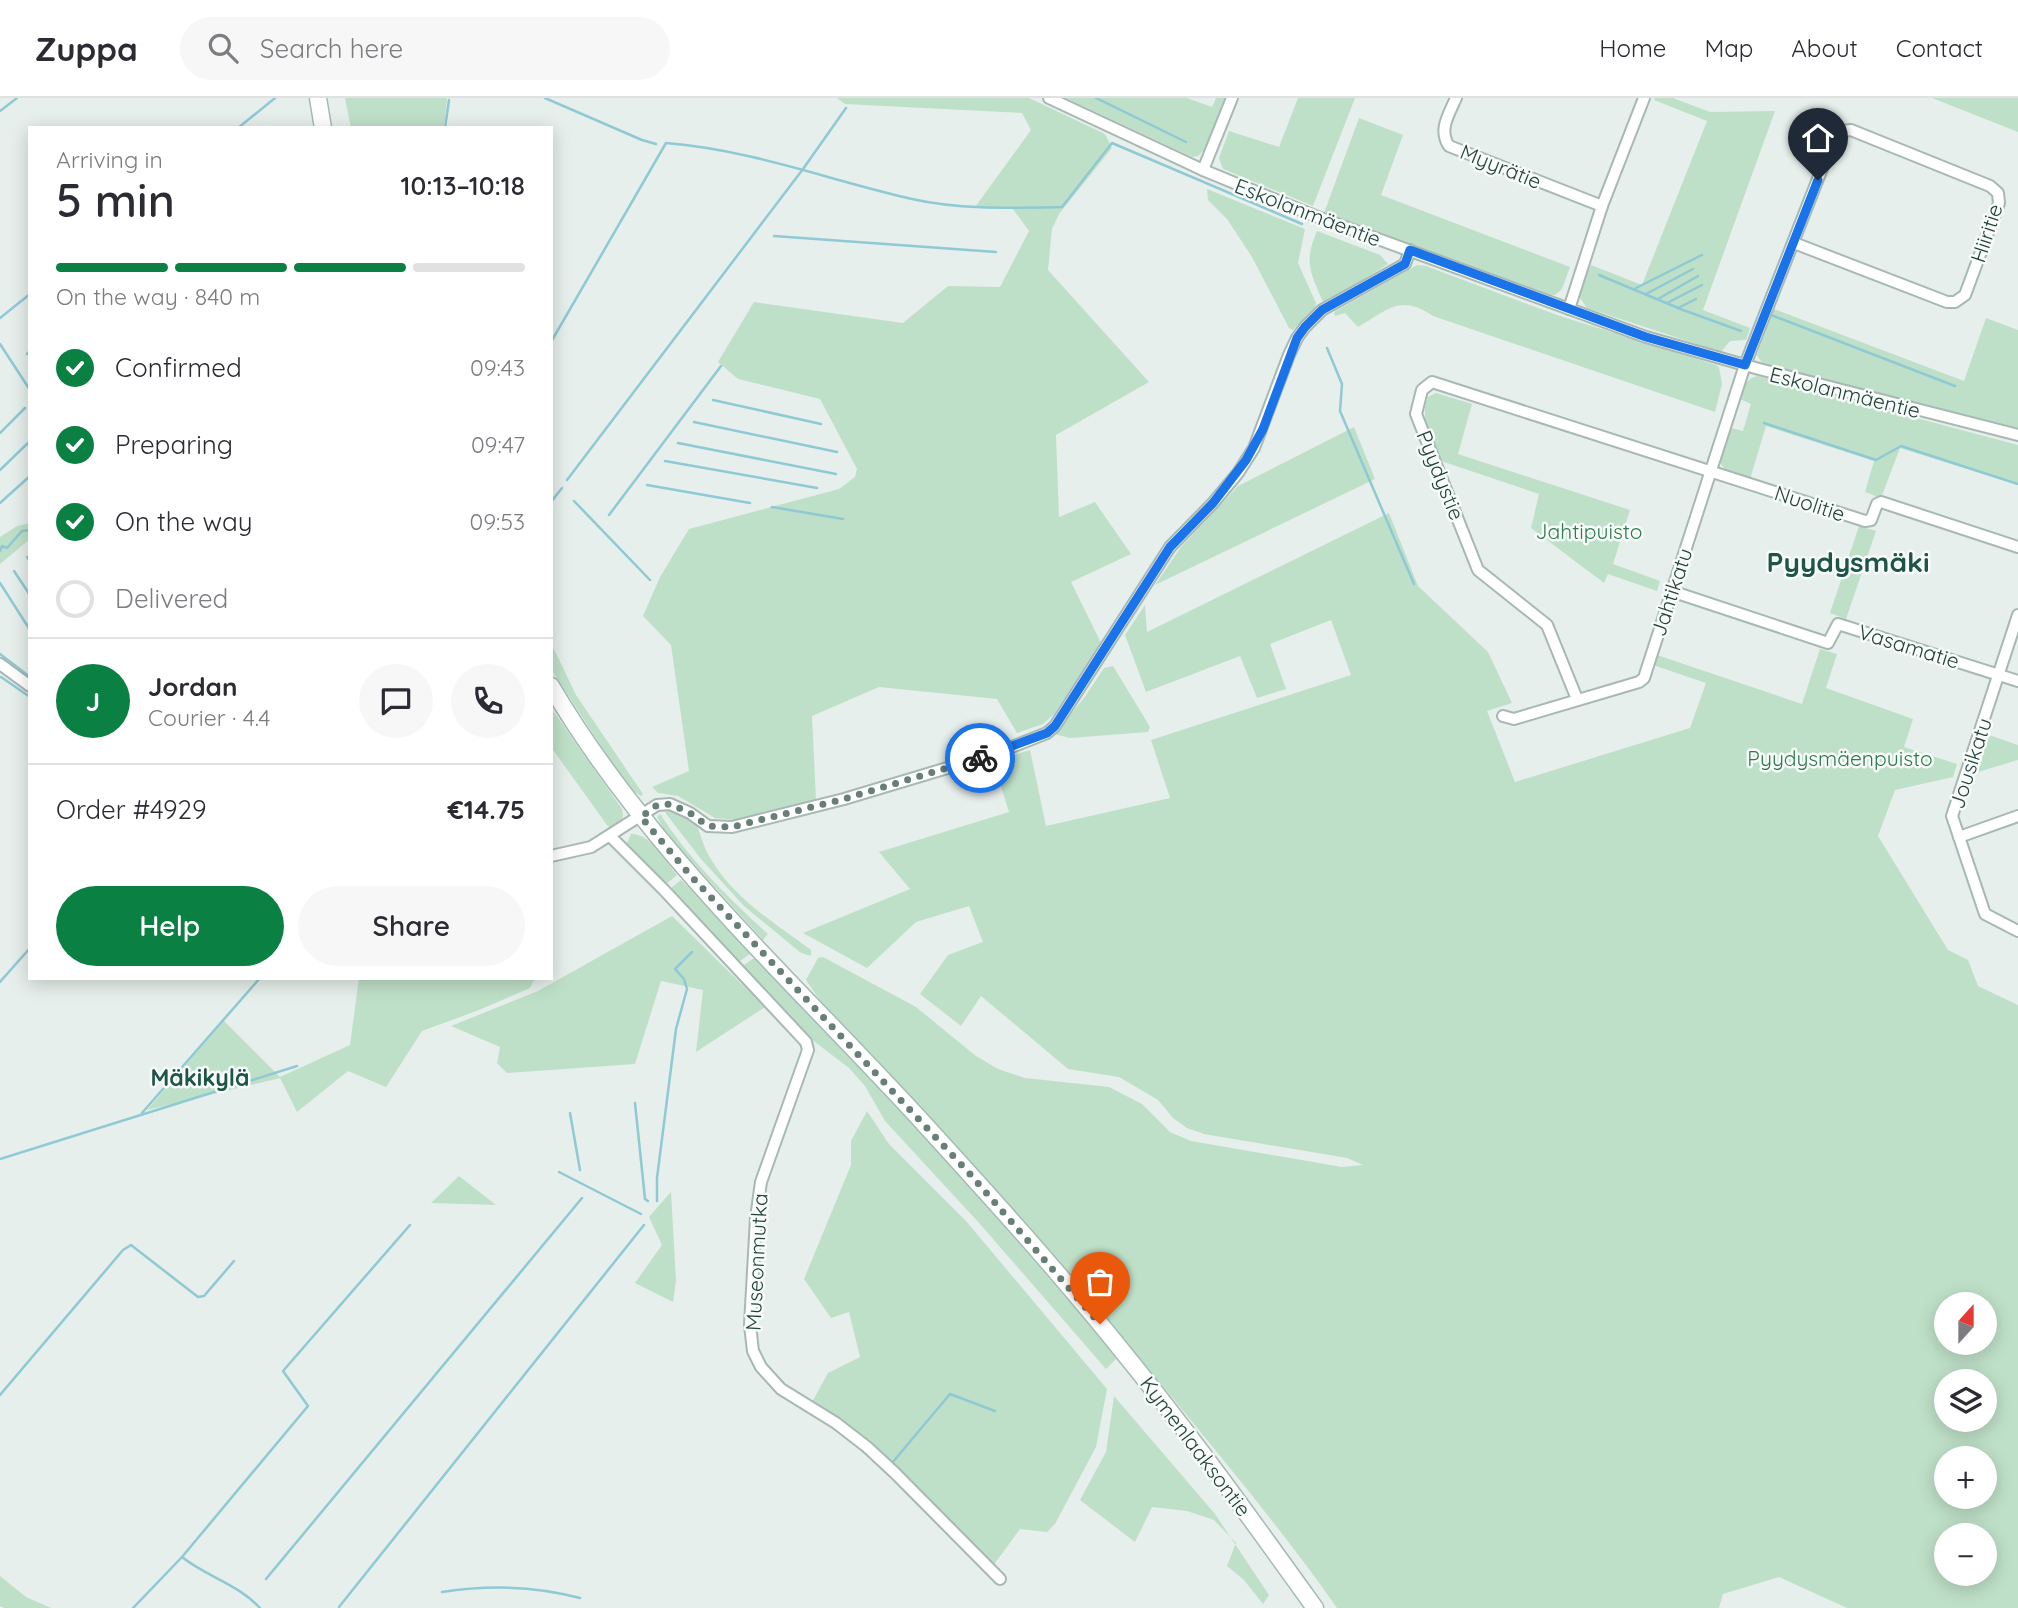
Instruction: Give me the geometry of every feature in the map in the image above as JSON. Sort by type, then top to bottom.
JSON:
[{"type":"main road","points":[[318,98],[323,126]]},
{"type":"main road","name":"Kymenlaaksontie","points":[[553,688],[596,757],[641,817],[691,876],[970,1174],[1116,1343],[1246,1511],[1315,1608]]},
{"type":"street","name":"Eskolanmäentie","points":[[1049,98],[1203,170],[1315,216],[1646,337],[2018,435]]},
{"type":"street","points":[[1203,170],[1232,98]]},
{"type":"street","name":"Myyrätie","points":[[1456,98],[1443,131],[1449,146],[1602,206]]},
{"type":"street","points":[[1569,309],[1602,206],[1644,98]]},
{"type":"street","name":"Hiiritie","points":[[1745,365],[1834,138],[1841,131],[1851,130],[1990,186],[1998,193],[1999,202],[1965,295],[1955,302],[1947,302],[1794,243]]},
{"type":"street","points":[[553,856],[591,847],[657,805],[670,804],[690,813],[708,826],[732,827],[844,799],[994,754],[1047,733],[1055,726],[1170,547],[1213,503],[1243,465],[1263,429],[1289,355],[1305,327],[1322,310],[1405,264],[1410,250]]},
{"type":"street","name":"Jahtikatu","points":[[1503,716],[1514,719],[1639,682],[1644,678],[1745,365]]},
{"type":"street","name":"Pyydystie","points":[[1577,699],[1547,625],[1478,570],[1416,414],[1422,390],[1432,382],[1710,472]]},
{"type":"street","name":"Nuolitie","points":[[1710,472],[1866,521],[1871,520],[1877,504],[1881,502],[2018,547]]},
{"type":"street","name":"Vasamatie","points":[[1671,592],[1828,643],[1838,624],[1999,674]]},
{"type":"street","name":"Jousikatu","points":[[2018,615],[1952,816],[1984,914],[2018,931]]},
{"type":"street","points":[[0,664],[28,685]]},
{"type":"street","points":[[1999,674],[2018,681]]},
{"type":"street","points":[[1959,836],[2018,816]]},
{"type":"street","name":"Museonmutka","points":[[610,836],[806,1042],[807,1050],[761,1182],[756,1218],[750,1325],[753,1351],[757,1360],[782,1389],[836,1423],[895,1473],[1000,1579]]},
{"type":"green space","points":[[345,98],[447,98],[444,126],[351,126]]},
{"type":"green space","points":[[837,98],[1029,98],[1105,134],[1112,148],[1059,214],[1052,229],[1048,270],[1149,382],[1056,435],[1059,517],[1095,502],[1131,554],[1071,582],[1101,643],[1054,714],[1043,724],[1017,733],[997,699],[879,687],[812,716],[816,800],[738,820],[715,818],[678,796],[658,793],[652,787],[689,771],[671,645],[643,616],[660,577],[689,529],[839,489],[855,477],[857,469],[820,399],[738,379],[718,362],[754,302],[903,323],[948,286],[1000,287],[1029,231],[1013,209],[975,207],[1031,130],[1022,113],[845,104]]},
{"type":"green space","points":[[1066,98],[1187,98],[1212,107],[1216,98],[1225,98],[1204,150],[1198,156],[1192,157]]},
{"type":"green space","points":[[1298,98],[1355,98],[1313,206],[1223,169],[1219,158],[1229,131],[1279,147]]},
{"type":"green space","points":[[1673,98],[1710,112],[1775,111],[1703,310],[1750,328],[1746,340],[1730,341],[1721,352],[1587,308],[1580,298],[1581,288],[1591,265],[1642,285],[1707,121],[1654,100]]},
{"type":"green space","points":[[1932,98],[2018,98],[2018,132]]},
{"type":"green space","points":[[1359,118],[1403,135],[1381,195],[1570,267],[1562,289],[1555,295],[1543,295],[1324,213]]},
{"type":"green space","points":[[1207,189],[1305,229],[1298,263],[1316,303],[1293,330],[1289,328],[1252,257],[1227,219],[1208,200]]},
{"type":"green space","points":[[1317,231],[1380,255],[1388,264],[1324,304],[1310,268],[1310,252]]},
{"type":"green space","points":[[1417,265],[1557,315],[1716,365],[1719,367],[1722,384],[1715,412],[1433,316],[1412,306],[1395,306],[1358,327],[1345,313],[1335,316],[1334,312]]},
{"type":"green space","points":[[1774,309],[1964,381],[1986,318],[2018,330],[2018,428],[1773,369],[1762,363],[1757,355]]},
{"type":"green space","points":[[1758,376],[2018,445],[2018,485],[1900,448],[1881,498],[1865,492],[1874,461],[1766,426],[1750,479],[1726,471],[1721,459],[1731,428],[1743,431],[1751,404],[1740,399],[1748,381]]},
{"type":"green space","name":"Jahtipuisto","points":[[1436,393],[1472,404],[1458,454],[1630,510],[1613,564],[1660,581],[1657,591],[1608,574],[1604,583],[1531,528],[1539,494],[1441,461],[1425,421],[1428,397]]},
{"type":"green space","points":[[1354,427],[1375,479],[1155,585],[1181,547],[1238,486]]},
{"type":"green space","name":"Pyydysmäenpuisto","points":[[1389,513],[1418,586],[1488,652],[1512,703],[1487,711],[1515,782],[1690,728],[1706,683],[1653,665],[1657,655],[1802,704],[1820,649],[1837,654],[1826,688],[1913,719],[1904,747],[1957,764],[1953,777],[1895,790],[1878,836],[1948,950],[1968,960],[1978,986],[2018,1005],[2018,1608],[1847,1608],[1779,1577],[1723,1594],[1719,1608],[1337,1608],[1260,1506],[1093,1304],[914,1101],[821,1002],[806,980],[818,958],[823,957],[916,1007],[976,1056],[998,1069],[1025,1078],[1109,1087],[1142,1104],[1170,1132],[1191,1141],[1342,1167],[1363,1165],[1347,1158],[1204,1134],[1187,1128],[1173,1118],[1158,1100],[1119,1077],[1068,1069],[981,996],[961,1026],[920,994],[948,955],[983,942],[969,906],[916,922],[867,968],[803,933],[910,889],[879,852],[1009,812],[993,761],[1030,750],[1046,826],[1170,798],[1151,740],[1351,675],[1331,620],[1270,644],[1286,689],[1257,698],[1240,656],[1146,692],[1125,635],[1145,605],[1147,632]]},
{"type":"green space","points":[[28,523],[28,541],[0,564],[0,537],[17,526]]},
{"type":"green space","points":[[1859,526],[1876,531],[1846,619],[1830,613]]},
{"type":"green space","points":[[553,647],[576,695],[643,794],[641,796],[633,791],[553,672]]},
{"type":"green space","points":[[1113,666],[1150,727],[1148,732],[1070,738],[1054,734],[1084,698],[1104,668]]},
{"type":"green space","points":[[553,711],[622,809],[620,825],[613,829],[607,825],[553,750]]},
{"type":"green space","points":[[1989,735],[2018,745],[2018,760],[1978,772]]},
{"type":"green space","points":[[669,809],[681,813],[695,823],[711,859],[731,886],[756,909],[811,950],[811,956],[801,953],[744,906],[701,859],[667,815],[665,811]]},
{"type":"green space","points":[[660,814],[710,877],[768,934],[763,940],[665,832],[657,817]]},
{"type":"green space","points":[[631,834],[639,835],[652,843],[677,875],[664,886],[630,849],[627,843]]},
{"type":"green space","points":[[681,880],[728,925],[936,1147],[1107,1345],[1116,1359],[1106,1369],[980,1224],[885,1121],[865,1086],[849,1068],[798,1029],[741,967],[754,958],[750,954],[737,963],[670,889]]},
{"type":"green space","points":[[672,916],[765,1007],[696,1052],[703,990],[661,981],[635,1064],[507,1073],[497,1063],[500,1047],[451,1026],[538,991]]},
{"type":"green space","points":[[359,980],[534,980],[530,988],[422,1031],[386,1087],[348,1071],[297,1112],[280,1078],[147,1110],[224,1021],[280,1077],[350,1045]]},
{"type":"green space","points":[[867,1111],[889,1144],[966,1221],[1107,1389],[1096,1447],[1055,1524],[1047,1532],[1020,1529],[993,1566],[811,1404],[828,1373],[860,1357],[849,1312],[831,1318],[804,1279],[851,1165],[851,1141]]},
{"type":"green space","points":[[459,1176],[496,1205],[431,1203]]},
{"type":"green space","points":[[671,1192],[676,1281],[673,1302],[635,1283],[662,1245],[649,1217]]},
{"type":"green space","points":[[1114,1396],[1215,1514],[1230,1537],[1214,1520],[1187,1511],[1152,1507],[1135,1542],[1080,1500],[1106,1452]]},
{"type":"green space","points":[[1235,1545],[1269,1595],[1263,1604],[1244,1580],[1227,1566]]},
{"type":"green space","points":[[0,1576],[26,1597],[51,1608],[0,1606]]},
{"type":"waterway","points":[[0,111],[17,98]]},
{"type":"waterway","points":[[240,126],[275,98]]},
{"type":"waterway","points":[[545,98],[656,144]]},
{"type":"waterway","points":[[1096,98],[1186,142]]},
{"type":"waterway","points":[[445,126],[449,100]]},
{"type":"waterway","points":[[567,480],[803,169],[846,108]]},
{"type":"waterway","points":[[553,339],[666,143],[760,159],[930,203],[1005,208],[1062,207],[1112,143],[1302,224]]},
{"type":"waterway","points":[[774,236],[996,252]]},
{"type":"waterway","points":[[1636,288],[1702,255]]},
{"type":"waterway","points":[[1646,294],[1693,269]]},
{"type":"waterway","points":[[1599,275],[1741,331]]},
{"type":"waterway","points":[[1658,299],[1698,276]]},
{"type":"waterway","points":[[1667,303],[1702,285]]},
{"type":"waterway","points":[[0,318],[28,296]]},
{"type":"waterway","points":[[1678,308],[1696,299]]},
{"type":"waterway","points":[[1771,315],[1955,386]]},
{"type":"waterway","points":[[0,344],[28,387]]},
{"type":"waterway","points":[[1327,348],[1342,384],[1340,411],[1414,584]]},
{"type":"waterway","points":[[609,515],[721,366]]},
{"type":"waterway","points":[[713,400],[821,424]]},
{"type":"waterway","points":[[0,433],[25,408]]},
{"type":"waterway","points":[[694,422],[837,452]]},
{"type":"waterway","points":[[1764,423],[1876,460],[1901,446],[2018,484]]},
{"type":"waterway","points":[[0,470],[28,443]]},
{"type":"waterway","points":[[678,443],[836,474]]},
{"type":"waterway","points":[[665,461],[817,488]]},
{"type":"waterway","points":[[0,503],[28,478]]},
{"type":"waterway","points":[[647,485],[750,503]]},
{"type":"waterway","points":[[553,499],[562,488]]},
{"type":"waterway","points":[[574,501],[650,580]]},
{"type":"waterway","points":[[772,507],[843,519]]},
{"type":"waterway","points":[[0,551],[2,546],[7,548],[22,531],[28,530]]},
{"type":"waterway","points":[[14,571],[28,592]]},
{"type":"waterway","points":[[0,583],[28,627]]},
{"type":"waterway","points":[[0,654],[28,675]]},
{"type":"waterway","points":[[1,677],[28,696]]},
{"type":"waterway","points":[[0,982],[28,950]]},
{"type":"waterway","points":[[657,1201],[657,1178],[676,1029],[687,989],[684,979],[675,969],[692,952]]},
{"type":"waterway","points":[[142,1113],[258,980]]},
{"type":"waterway","points":[[0,1159],[297,1066]]},
{"type":"waterway","points":[[635,1103],[645,1199],[648,1201]]},
{"type":"waterway","points":[[570,1113],[580,1170]]},
{"type":"waterway","points":[[559,1172],[641,1214]]},
{"type":"waterway","points":[[266,1579],[582,1198]]},
{"type":"waterway","points":[[133,1608],[182,1557],[308,1406],[283,1371],[410,1225]]},
{"type":"waterway","points":[[339,1607],[644,1225]]},
{"type":"waterway","points":[[0,1395],[123,1250],[131,1245],[198,1297],[204,1296],[234,1261]]},
{"type":"waterway","points":[[892,1463],[950,1394],[995,1411]]},
{"type":"waterway","points":[[182,1557],[242,1593],[260,1608]]},
{"type":"waterway","points":[[442,1592],[511,1588],[580,1598]]},
{"type":"way so far","points":[[980,758],[844,799],[732,827],[708,826],[690,813],[670,804],[657,805],[641,817],[691,876],[970,1174],[1100,1324]]},
{"type":"district","name":"Pyydysmäki","points":[[1848,561]]},
{"type":"district","name":"Mäkikylä","points":[[200,1077]]},
{"type":"route","points":[[980,758],[1047,733],[1055,726],[1170,547],[1238,473],[1263,429],[1297,338],[1322,310],[1405,264],[1410,250],[1646,337],[1745,365],[1818,180]]}]
